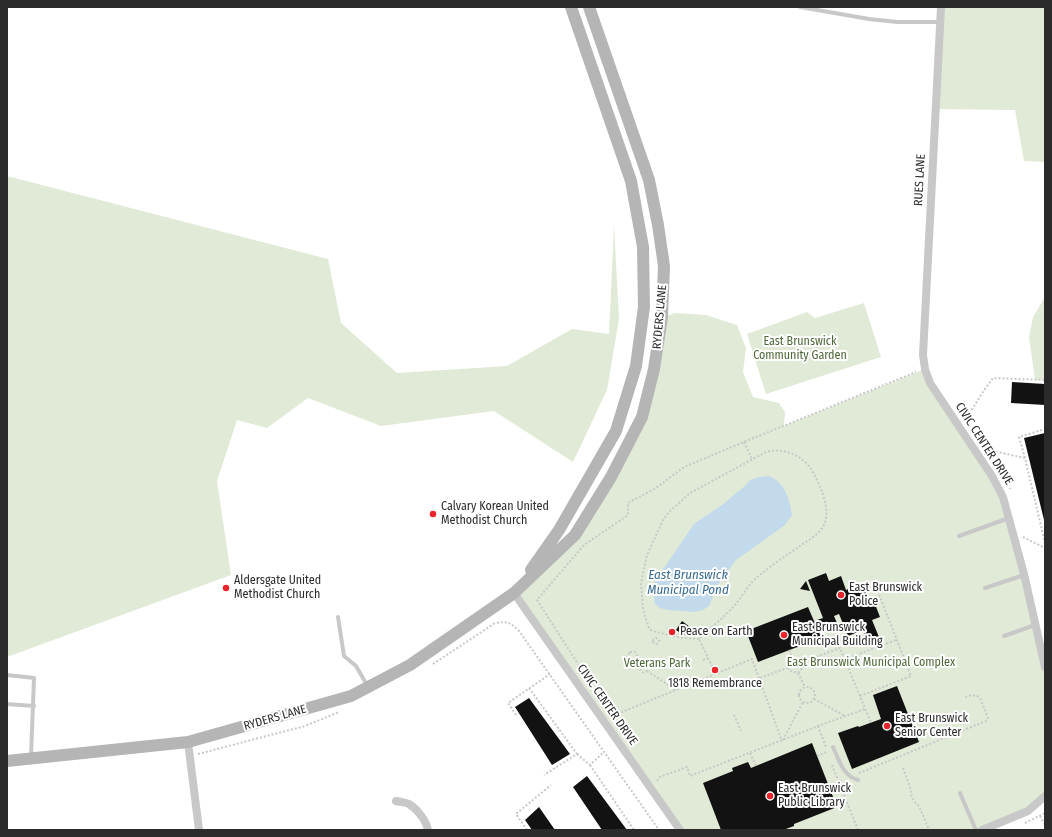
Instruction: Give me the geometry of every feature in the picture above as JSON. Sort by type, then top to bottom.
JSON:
[{"type":"main road","name":"RYDERS LANE","points":[[514,593],[559,530],[616,431],[636,366],[644,307],[643,247],[631,181],[571,7]]},
{"type":"main road","name":"RYDERS LANE","points":[[7,761],[188,742],[351,696],[410,665],[514,593],[576,535],[611,477],[642,417],[654,369],[662,317],[664,266],[649,180],[588,7]]},
{"type":"street","name":"RUES LANE","points":[[923,355],[941,7]]},
{"type":"street","name":"CIVIC CENTER DRIVE","points":[[923,355],[925,369],[930,383],[992,476],[1003,497],[1010,518],[1024,574],[1045,667]]},
{"type":"street","name":"CIVIC CENTER DRIVE","points":[[514,593],[680,830]]},
{"type":"street","points":[[188,742],[199,830]]},
{"type":"street","points":[[982,830],[1028,811],[1045,796]]},
{"type":"street","points":[[396,801],[408,803],[419,813],[428,830]]},
{"type":"lane","points":[[800,7],[869,19],[897,22],[940,22]]},
{"type":"lane","points":[[959,536],[1010,518]]},
{"type":"lane","points":[[985,588],[1024,574]]},
{"type":"lane","points":[[338,617],[344,656],[356,666],[368,687]]},
{"type":"lane","points":[[1004,636],[1035,625]]},
{"type":"lane","points":[[7,675],[34,678],[31,759]]},
{"type":"lane","points":[[7,704],[34,706]]},
{"type":"lane","points":[[833,747],[846,774],[852,779],[858,780]]},
{"type":"lane","points":[[960,793],[976,830]]},
{"type":"path","points":[[782,741],[752,659],[612,716],[537,600],[584,545],[628,515],[628,503],[656,488],[684,467],[925,369]]},
{"type":"path","points":[[965,423],[961,417],[972,411],[993,378],[1045,380]]},
{"type":"path","points":[[1045,429],[1019,437],[1045,543]]},
{"type":"path","points":[[744,442],[752,459]]},
{"type":"path","points":[[987,454],[983,448],[1025,458]]},
{"type":"path","points":[[774,449],[799,457],[810,468],[821,490],[827,512],[825,521],[820,530],[809,540],[753,581],[744,591],[736,604],[699,639],[683,638],[655,632],[649,628],[643,610],[640,590],[642,570],[663,520],[669,512],[690,493],[752,459],[774,449]]},
{"type":"path","points":[[1000,471],[1008,482],[1010,490]]},
{"type":"path","points":[[860,696],[911,676],[873,579]]},
{"type":"path","points":[[428,667],[494,623],[504,621],[512,623],[550,674],[659,830]]},
{"type":"path","points":[[830,624],[871,723]]},
{"type":"path","points":[[699,639],[716,674]]},
{"type":"path","points":[[845,659],[896,640]]},
{"type":"path","points":[[760,678],[840,648]]},
{"type":"path","points":[[789,650],[795,664]]},
{"type":"path","points":[[630,652],[635,652],[637,655],[638,658],[634,663],[631,668],[624,665],[623,662],[630,652]]},
{"type":"path","points":[[703,660],[708,658]]},
{"type":"path","points":[[798,673],[803,669],[804,661]]},
{"type":"path","points":[[634,663],[642,667],[646,666],[648,669],[647,671]]},
{"type":"path","points":[[642,667],[642,672],[647,671],[676,690]]},
{"type":"path","points":[[788,667],[791,671],[798,673],[805,687]]},
{"type":"path","points":[[516,715],[508,703],[550,674]]},
{"type":"path","points":[[808,686],[813,689],[816,694],[814,699],[810,703],[800,700],[799,694],[801,689],[808,686]]},
{"type":"path","points":[[529,688],[578,754],[590,765],[634,830]]},
{"type":"path","points":[[856,774],[986,721],[988,718],[980,698],[972,695],[964,698]]},
{"type":"path","points":[[814,699],[845,716]]},
{"type":"path","points":[[782,741],[803,702]]},
{"type":"path","points":[[198,754],[305,726],[344,709]]},
{"type":"path","points":[[649,787],[658,781],[660,777],[675,771],[687,767],[690,776],[865,709]]},
{"type":"path","points":[[734,715],[741,731]]},
{"type":"path","points":[[818,726],[830,758]]},
{"type":"path","points":[[590,765],[604,752]]},
{"type":"path","points":[[817,756],[827,752]]},
{"type":"path","points":[[750,753],[756,766]]},
{"type":"path","points":[[544,775],[578,754]]},
{"type":"path","points":[[832,764],[858,830]]},
{"type":"path","points":[[903,768],[911,793],[916,804],[919,806],[929,830]]},
{"type":"path","points":[[829,786],[844,780]]},
{"type":"path","points":[[527,830],[516,814],[551,786]]},
{"type":"path","points":[[1040,816],[1045,825]]},
{"type":"green space","points":[[941,7],[1045,7],[1045,162],[1024,161],[1015,110],[936,109]]},
{"type":"green space","points":[[7,176],[328,259],[341,323],[397,373],[507,366],[572,329],[609,334],[614,225],[619,319],[607,390],[573,462],[494,411],[381,426],[308,398],[267,428],[237,420],[217,481],[231,575],[7,657]]},
{"type":"green space","points":[[1045,297],[1045,380],[1035,380],[1029,337],[1033,317]]},
{"type":"green space","name":"East Brunswick Community Garden","points":[[864,303],[881,357],[766,394],[747,334],[807,312],[815,318]]},
{"type":"green space","name":"East Brunswick Municipal Complex","points":[[676,313],[706,315],[737,325],[746,348],[743,372],[753,397],[779,403],[785,412],[784,426],[925,369],[1003,497],[1045,667],[1045,796],[1040,801],[982,830],[680,830],[514,593],[575,535],[642,417],[662,317]]},
{"type":"water","name":"East Brunswick Municipal Pond","points":[[769,476],[783,487],[790,504],[792,516],[785,525],[736,560],[717,586],[709,606],[703,610],[694,612],[668,610],[660,608],[655,604],[653,589],[657,575],[664,568],[694,524],[722,505],[750,480]]},
{"type":"building","points":[[1012,382],[1045,384],[1045,405],[1011,403]]},
{"type":"building","points":[[1045,433],[1045,520],[1044,520],[1024,438]]},
{"type":"building","points":[[826,573],[829,581],[841,576],[846,590],[862,584],[869,601],[873,599],[880,617],[872,620],[881,642],[869,647],[863,630],[848,636],[839,614],[834,616],[837,623],[835,625],[834,622],[827,625],[827,627],[819,632],[821,638],[758,662],[746,631],[808,607],[814,621],[823,618],[808,580]]},
{"type":"building","points":[[806,581],[810,591],[800,589]]},
{"type":"building","points":[[682,621],[690,627],[684,635],[676,630]]},
{"type":"building","name":"East Brunswick Senior Center","points":[[897,686],[919,742],[852,769],[838,733],[881,719],[873,695]]},
{"type":"building","points":[[529,698],[570,754],[552,765],[515,707]]},
{"type":"building","name":"East Brunswick Public Library","points":[[812,743],[837,807],[794,824],[794,826],[783,830],[721,830],[703,783],[733,771],[732,768],[748,762],[751,768]]},
{"type":"building","points":[[587,776],[627,830],[602,830],[573,787]]},
{"type":"building","points":[[539,807],[555,830],[532,830],[525,820]]},
{"type":"place","name":"Calvary Korean United Methodist Church","points":[[433,514]]},
{"type":"place","name":"Aldersgate United Methodist Church","points":[[226,588]]},
{"type":"place","name":"East Brunswick Police","points":[[841,595]]},
{"type":"place","name":"Peace on Earth","points":[[672,632]]},
{"type":"place","name":"East Brunswick Municipal Building","points":[[784,635]]},
{"type":"place","name":"1818 Remembrance","points":[[715,670]]},
{"type":"place","name":"East Brunswick Senior Center","points":[[887,726]]},
{"type":"place","name":"East Brunswick Public Library","points":[[770,796]]},
{"type":"park label","name":"Veterans Park","points":[[657,664]]}]
